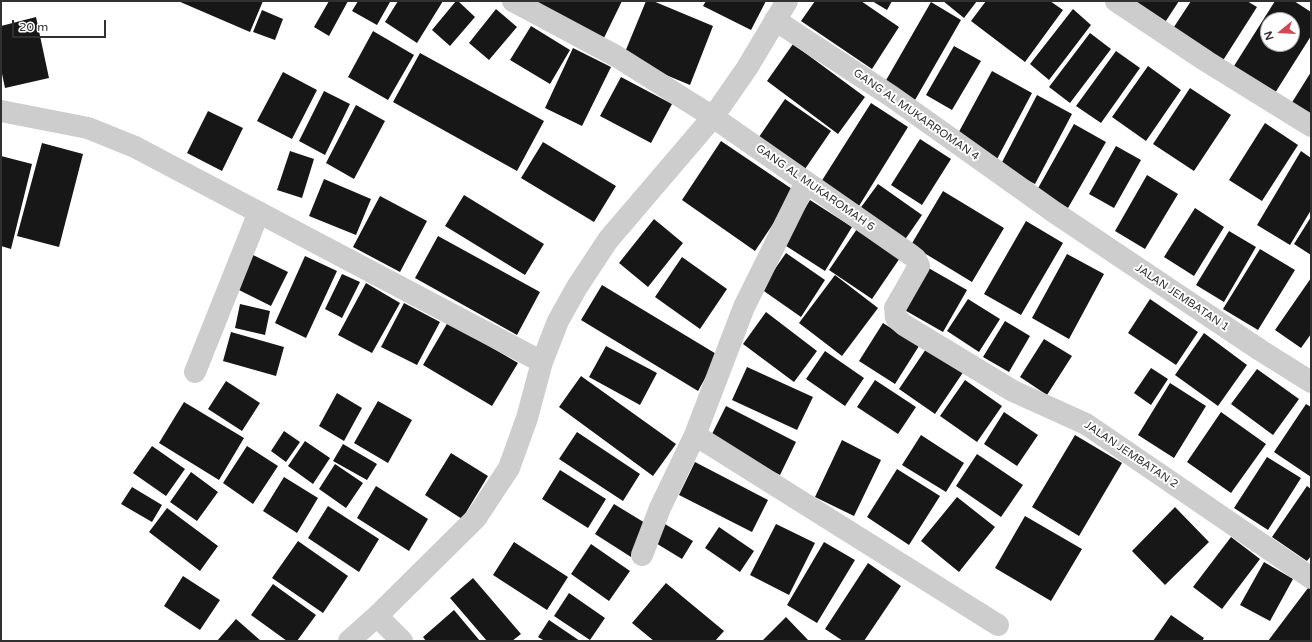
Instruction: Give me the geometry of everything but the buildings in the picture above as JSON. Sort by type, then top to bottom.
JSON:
[{"type":"street","name":"GANG AL MUKAROMAH 6","points":[[513,1],[616,56],[713,117],[916,259]]},
{"type":"street","points":[[349,641],[377,616],[476,518],[509,468],[527,418],[542,362],[562,314],[577,287],[608,240],[713,117],[747,68],[787,1]]},
{"type":"street","points":[[1116,1],[1206,61],[1311,126]]},
{"type":"street","name":"GANG AL MUKARROMAN 4","points":[[775,20],[891,96],[1054,212]]},
{"type":"street","points":[[1,111],[88,128],[135,147],[542,362]]},
{"type":"street","points":[[642,555],[660,508],[695,435],[744,307],[806,182]]},
{"type":"street","points":[[195,372],[259,212]]},
{"type":"street","name":"JALAN JEMBATAN 1","points":[[1054,212],[1260,350],[1311,382]]},
{"type":"street","name":"JALAN JEMBATAN 2","points":[[916,259],[919,266],[895,308],[896,318],[904,325],[1013,391],[1086,424],[1311,578]]},
{"type":"street","points":[[695,435],[998,625]]},
{"type":"street","points":[[377,616],[402,641]]}]
